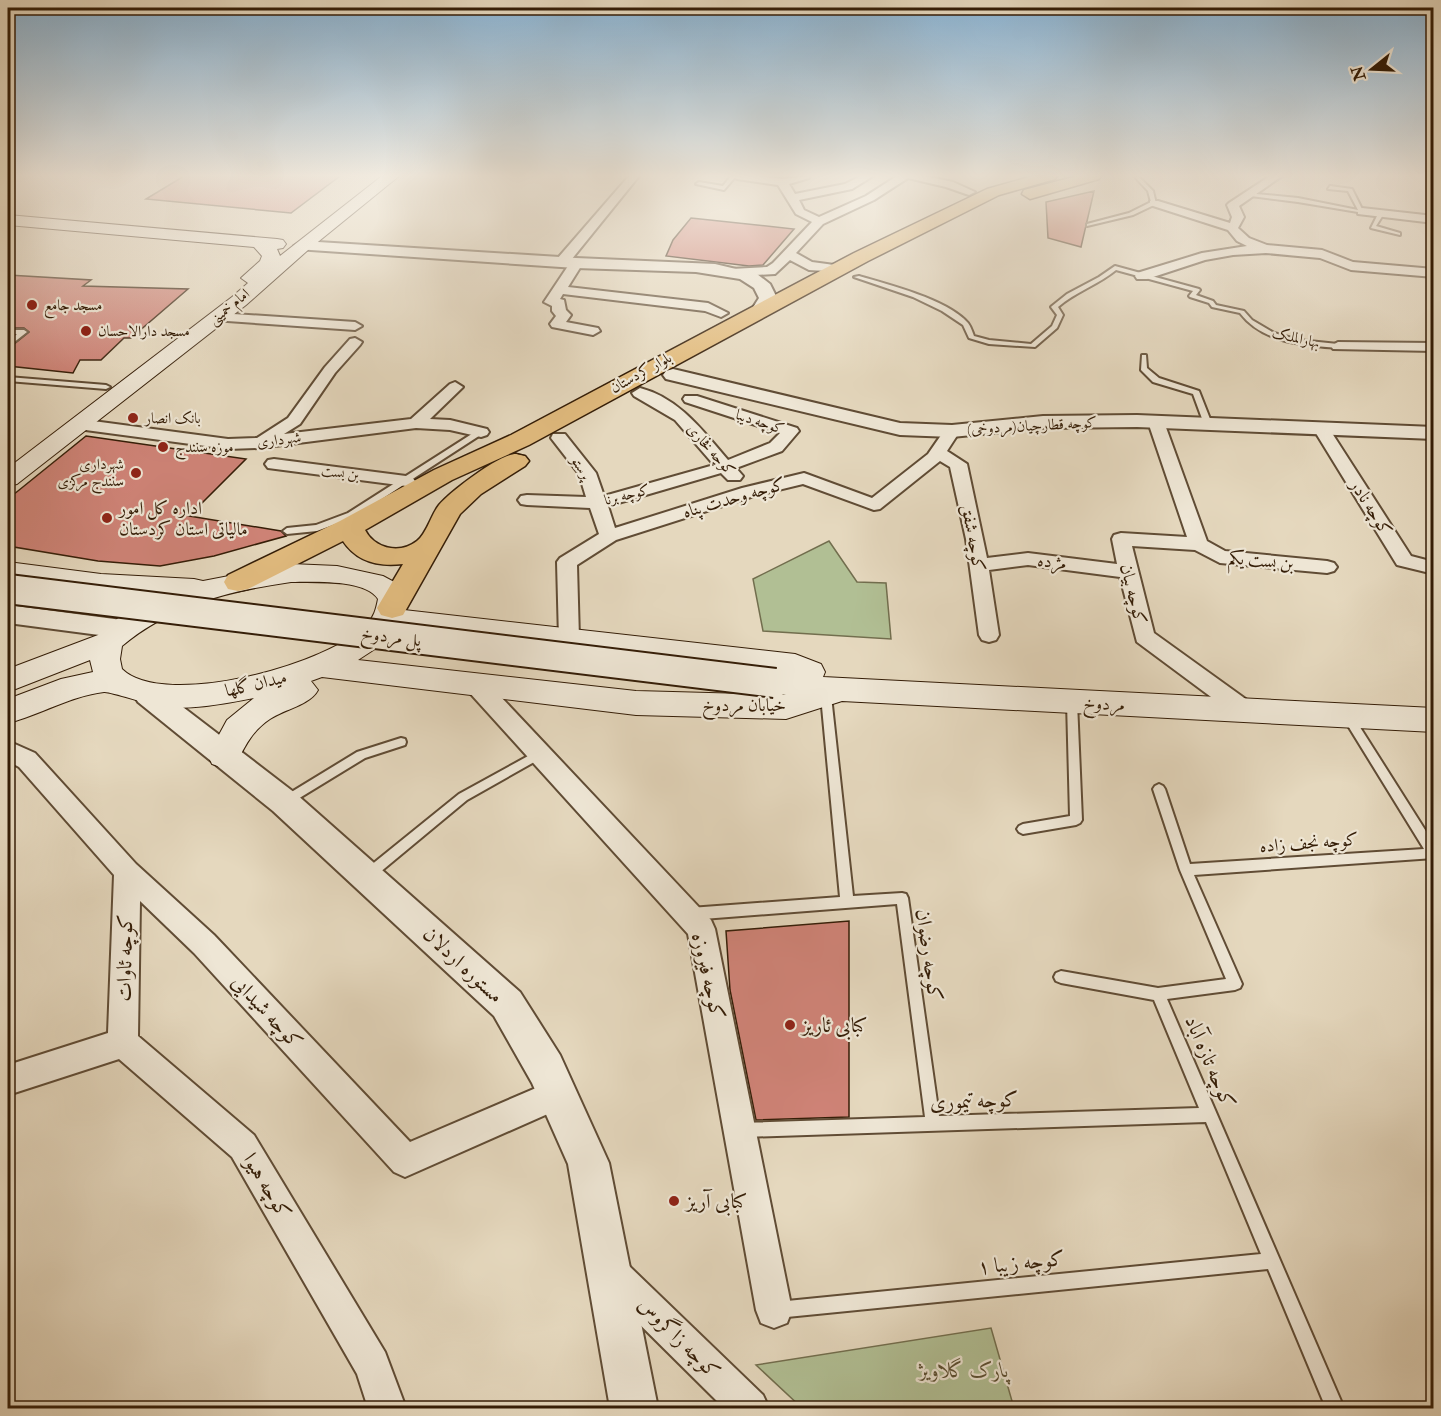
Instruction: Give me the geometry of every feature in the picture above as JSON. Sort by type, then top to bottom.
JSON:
[{"type":"main road","name":"امام خمینی","points":[[8,461],[265,267],[272,258],[272,254],[266,246],[258,242]]},
{"type":"main road","points":[[259,242],[302,246]]},
{"type":"main road","name":"امام خمینی","points":[[8,479],[218,317],[307,242]]},
{"type":"main road","name":"بلوار کردستان","points":[[389,613],[449,510],[472,488],[903,242]]},
{"type":"main road","name":"بلوار کردستان","points":[[238,582],[350,527],[443,475],[520,440],[810,284],[847,273],[917,242]]},
{"type":"main road","points":[[350,527],[362,548],[373,553],[402,556],[417,553],[426,547]]},
{"type":"main road","points":[[8,571],[81,583],[130,587],[210,588]]},
{"type":"main road","points":[[8,681],[115,636],[139,618],[210,588],[291,573],[339,573],[374,582],[385,590],[391,598],[389,613],[484,631],[795,665],[836,693]]},
{"type":"main road","name":"پل مردوخ","points":[[8,589],[775,683]]},
{"type":"main road","name":"میدان گلها","points":[[114,679],[130,689],[148,694],[195,696],[232,691],[293,676],[318,666],[364,643],[378,632],[389,613]]},
{"type":"main road","points":[[8,711],[72,687],[114,679],[104,664],[115,636]]},
{"type":"main road","name":"خیابان مردوخ","points":[[318,666],[636,703],[786,707],[836,693]]},
{"type":"main road","points":[[224,755],[238,729],[261,709],[294,693],[370,673]]},
{"type":"main road","name":"مردوخ","points":[[775,683],[836,693],[1434,720]]},
{"type":"street","points":[[585,242],[570,263],[559,290],[551,302],[559,303],[559,311],[564,315],[557,324],[593,331]]},
{"type":"street","points":[[302,246],[570,263],[649,264],[736,272],[770,271],[778,266],[799,242]]},
{"type":"street","points":[[1248,242],[1266,249]]},
{"type":"street","points":[[1142,276],[1202,257],[1233,251],[1266,249],[1322,254],[1351,266],[1434,273]]},
{"type":"street","points":[[788,254],[809,266],[847,273]]},
{"type":"street","points":[[788,254],[794,267],[810,284]]},
{"type":"street","points":[[736,272],[760,283],[768,294],[759,312]]},
{"type":"street","points":[[559,290],[708,307],[721,313]]},
{"type":"street","points":[[218,317],[355,326]]},
{"type":"street","points":[[259,443],[294,421],[330,370],[355,342]]},
{"type":"street","name":"بهارالملک","points":[[1338,346],[1428,347]]},
{"type":"street","points":[[1428,347],[1434,366]]},
{"type":"street","name":"کوچه قطارچیان(مردوخی)","points":[[673,375],[900,429],[952,431],[1043,422],[1156,422],[1434,433]]},
{"type":"street","points":[[668,409],[691,399],[712,385]]},
{"type":"street","points":[[416,423],[455,387]]},
{"type":"street","name":"کوچه فخاری","points":[[640,393],[681,416],[748,492]]},
{"type":"street","name":"کوچه دیبا","points":[[691,399],[791,431],[776,447],[724,467]]},
{"type":"street","points":[[1156,422],[1199,544]]},
{"type":"street","name":"شهرداری","points":[[78,424],[228,444],[259,443],[416,423],[450,425],[481,432]]},
{"type":"street","name":"کوچه نادر","points":[[1322,430],[1404,561],[1434,568]]},
{"type":"street","name":"کوچه وحدت پناه","points":[[568,639],[567,562],[609,536],[748,492],[804,478],[874,505],[938,453],[952,431]]},
{"type":"street","name":"پرستو","points":[[559,438],[587,473],[609,536]]},
{"type":"street","name":"کوچه شفق","points":[[938,453],[958,464],[975,539],[989,635]]},
{"type":"street","name":"بن بست","points":[[274,464],[406,481]]},
{"type":"street","name":"کوچه برنا","points":[[527,500],[596,502],[616,499],[724,467]]},
{"type":"street","name":"کوچه بیان","points":[[1199,544],[1121,539],[1144,637],[1246,711]]},
{"type":"street","name":"بن بست یکم","points":[[1199,544],[1220,557],[1327,567]]},
{"type":"street","name":"مژده","points":[[978,565],[1028,559],[1127,572]]},
{"type":"street","points":[[8,614],[115,636]]},
{"type":"street","name":"کوچه فیروزه","points":[[477,686],[701,929],[774,1310]]},
{"type":"street","name":"مستوره اردلان","points":[[148,694],[284,802],[507,1004],[546,1069],[588,1163],[634,1408]]},
{"type":"street","name":"کوچه شیدایی","points":[[8,750],[27,760],[127,872],[204,944],[405,1161],[557,1094]]},
{"type":"street","name":"کوچه ئاوات","points":[[123,1043],[127,872]]},
{"type":"street","points":[[8,1080],[123,1043]]},
{"type":"street","name":"کوچه هیوا","points":[[123,1043],[243,1146],[372,1365],[387,1408]]},
{"type":"street","name":"کوچه زاگروس","points":[[608,1268],[750,1408]]},
{"type":"lane","name":"بهارالملک","points":[[847,273],[906,293],[951,313],[966,325],[971,337],[989,342],[1033,346],[1055,327],[1060,315],[1054,307],[1068,294],[1107,275],[1115,268],[1197,290],[1192,296],[1211,302],[1214,306],[1242,312],[1247,321],[1268,332],[1299,342],[1338,346]]},
{"type":"lane","points":[[8,332],[24,332],[8,345]]},
{"type":"lane","points":[[1144,356],[1143,369],[1156,380],[1196,393],[1208,424]]},
{"type":"lane","points":[[8,379],[106,387]]},
{"type":"lane","points":[[287,531],[318,528],[351,515],[481,432]]},
{"type":"lane","points":[[836,693],[847,902]]},
{"type":"lane","points":[[1023,829],[1076,820],[1072,702]]},
{"type":"lane","points":[[1347,716],[1433,853]]},
{"type":"lane","points":[[284,802],[362,755],[401,742]]},
{"type":"lane","points":[[366,876],[463,797],[539,754]]},
{"type":"lane","name":"کوچه تازه آباد","points":[[1160,789],[1186,870],[1234,984],[1158,994],[1335,1408]]},
{"type":"lane","name":"کوچه نجف زاده","points":[[1186,870],[1433,853]]},
{"type":"lane","name":"کوچه رضوان","points":[[687,914],[902,898],[933,1123]]},
{"type":"lane","points":[[1061,977],[1158,994]]},
{"type":"lane","name":"کوچه تیموری","points":[[739,1130],[1210,1115]]},
{"type":"lane","name":"کوچه زیبا ۱","points":[[774,1310],[1272,1261]]},
{"type":"green space","points":[[829,541],[857,582],[886,583],[891,639],[763,631],[753,579]]},
{"type":"green space","name":"پارک گلاویژ","points":[[991,1328],[1014,1408],[802,1408],[756,1365]]},
{"type":"building","points":[[672,242],[783,242],[763,265],[749,266],[666,256]]},
{"type":"building","points":[[1063,242],[1082,242],[1081,247]]},
{"type":"building","name":"مسجد دارالاحسان","points":[[8,275],[91,280],[83,286],[188,289],[131,338],[124,338],[101,360],[80,360],[73,373],[8,366],[8,349],[29,332],[24,328],[8,328]]},
{"type":"building","points":[[86,436],[246,459],[189,516],[281,531],[286,536],[214,556],[160,566],[98,561],[8,546],[8,499]]},
{"type":"building","name":"کبابی ئاریز","points":[[849,921],[849,1117],[756,1120],[730,990],[726,931]]},
{"type":"place","name":"مسجد جامع","points":[[32,305]]},
{"type":"place","name":"مسجد دارالاحسان","points":[[86,331]]},
{"type":"place","name":"بانک انصار","points":[[133,418]]},
{"type":"place","name":"موزه سنندج","points":[[163,447]]},
{"type":"place","name":"شهرداری سنندج مرکزی","points":[[136,473]]},
{"type":"place","name":"اداره کل امور مالیاتی استان کردستان","points":[[107,518]]},
{"type":"place","name":"کبابی ئاریز","points":[[790,1025]]},
{"type":"place","name":"کبابی آریز","points":[[674,1201]]}]
